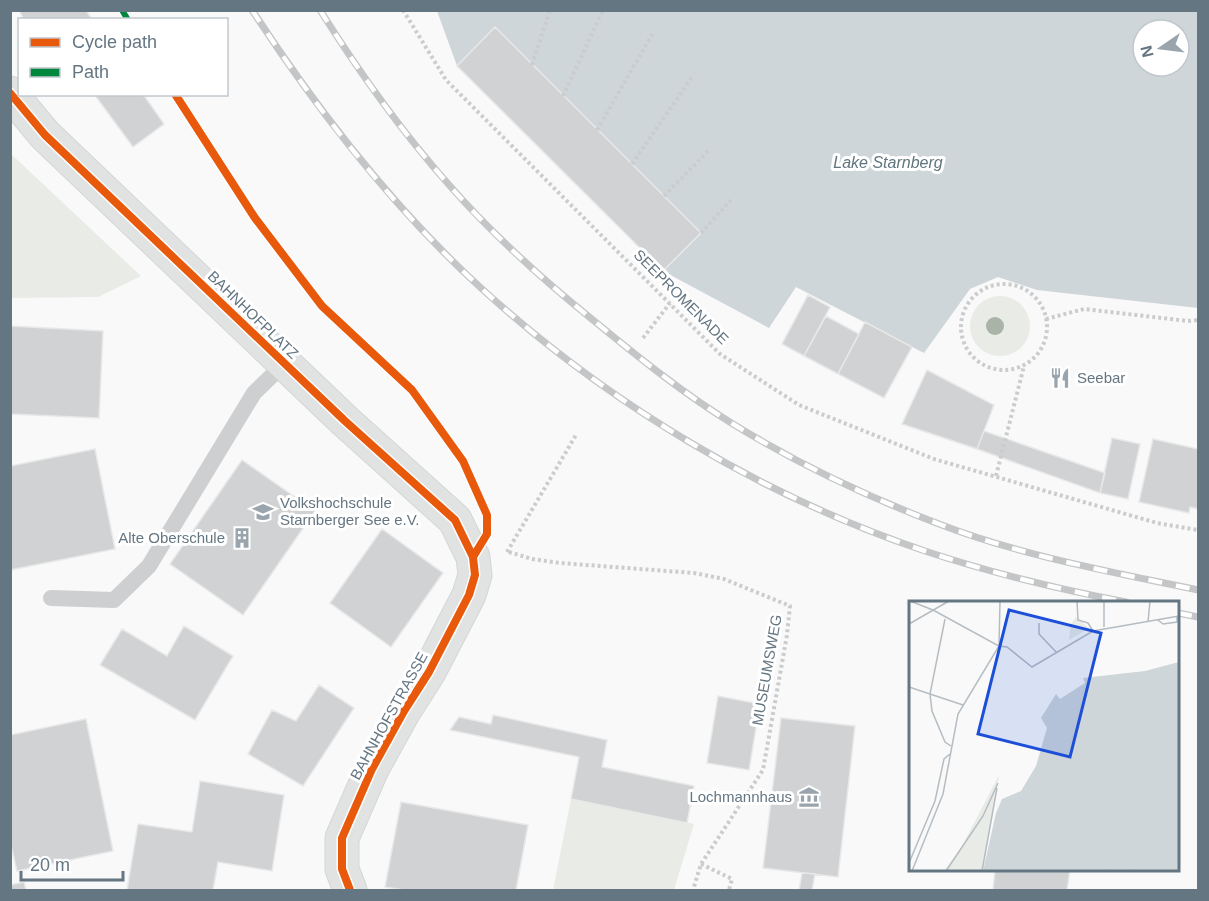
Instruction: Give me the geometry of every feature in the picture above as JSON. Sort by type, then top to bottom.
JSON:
[{"type":"street","name":"BAHNHOFPLATZ","points":[[10,93],[45,135],[285,363],[455,520],[473,557]]},
{"type":"street","name":"BAHNHOFSTRASSE","points":[[350,891],[342,869],[342,838],[372,769],[429,672],[469,596],[475,575],[473,557]]},
{"type":"lane","points":[[51,597],[114,600],[149,566],[254,393],[285,363]]},
{"type":"path","points":[[532,65],[550,10]]},
{"type":"path","points":[[563,96],[603,10]]},
{"type":"path","points":[[597,130],[653,33]]},
{"type":"path","points":[[632,164],[692,77]]},
{"type":"path","points":[[664,196],[709,150]]},
{"type":"path","points":[[701,233],[731,200]]},
{"type":"path","points":[[996,284],[1009,284],[1023,288],[1042,306],[1046,319],[1047,332],[1043,346],[1024,366],[995,369],[982,364],[971,354],[963,340],[961,326],[964,311],[983,289],[996,284]]},
{"type":"path","points":[[643,338],[670,303]]},
{"type":"path","points":[[1046,319],[1084,309],[1188,321],[1198,320]]},
{"type":"path","points":[[996,476],[1024,366]]},
{"type":"path","points":[[473,557],[508,552],[576,435]]},
{"type":"path","points":[[693,891],[701,864],[732,879],[729,891]]},
{"type":"shaded area","points":[[10,153],[141,276],[98,297],[11,298]]},
{"type":"shaded area","points":[[1000,296],[1017,301],[1025,309],[1030,326],[1025,343],[1017,351],[1000,356],[983,351],[975,343],[970,326],[975,309],[983,301]]},
{"type":"shaded area","points":[[571,799],[694,824],[674,890],[553,890]]},
{"type":"water","name":"Lake Starnberg","points":[[437,11],[1198,11],[1198,308],[1037,290],[998,277],[970,289],[924,353],[796,287],[769,328],[663,271],[701,233],[495,28],[457,66]]},
{"type":"building","points":[[19,10],[86,10],[91,18],[23,18]]},
{"type":"building","points":[[495,27],[701,233],[663,271],[457,66]]},
{"type":"building","points":[[95,96],[144,96],[164,124],[133,147]]},
{"type":"building","points":[[808,295],[830,307],[804,356],[782,344]]},
{"type":"building","points":[[826,316],[859,334],[838,374],[804,356]]},
{"type":"building","points":[[865,322],[912,347],[884,398],[838,374]]},
{"type":"building","points":[[10,326],[103,331],[99,418],[10,414]]},
{"type":"building","points":[[927,370],[994,405],[977,449],[902,424]]},
{"type":"building","points":[[984,431],[1105,473],[1100,493],[977,449]]},
{"type":"building","points":[[1112,438],[1140,444],[1128,499],[1100,493]]},
{"type":"building","points":[[1153,439],[1198,449],[1198,509],[1190,507],[1189,513],[1139,502]]},
{"type":"building","points":[[95,449],[115,549],[10,570],[10,466]]},
{"type":"building","name":"Alte Oberschule","points":[[242,460],[315,511],[243,615],[170,564]]},
{"type":"building","points":[[382,529],[443,573],[391,647],[330,603]]},
{"type":"building","points":[[184,626],[233,656],[195,720],[100,665],[122,629],[167,656]]},
{"type":"building","points":[[319,685],[354,708],[303,786],[248,754],[272,710],[296,721]]},
{"type":"building","points":[[718,696],[760,704],[749,770],[707,763]]},
{"type":"building","points":[[493,715],[607,740],[602,767],[694,786],[687,823],[571,799],[579,757],[450,730],[459,717],[491,724]]},
{"type":"building","name":"Lochmannhaus","points":[[781,718],[855,726],[838,877],[763,868]]},
{"type":"building","points":[[86,719],[113,851],[17,871],[10,841],[10,735]]},
{"type":"building","points":[[200,781],[284,795],[272,871],[218,862],[213,890],[127,890],[138,824],[192,832]]},
{"type":"building","points":[[401,802],[528,825],[516,890],[404,890],[385,887]]},
{"type":"building","points":[[995,871],[1070,871],[1067,890],[993,890]]},
{"type":"building","points":[[802,873],[815,874],[812,890],[799,890]]},
{"type":"building","points":[[24,882],[26,890],[10,890],[10,885]]},
{"type":"railway","points":[[252,10],[330,121],[417,225],[481,288],[530,330],[634,408],[747,474],[865,529],[975,566],[1050,586],[1121,601]]},
{"type":"railway","points":[[320,10],[365,78],[398,122],[432,165],[483,222],[537,273],[627,348],[661,375],[715,412],[808,466],[886,503],[939,524],[1035,554],[1198,590]]},
{"type":"railway","points":[[1179,613],[1198,617]]},
{"type":"marked path","points":[[122,10],[127,18]]},
{"type":"cycle path","points":[[10,93],[45,135],[345,421],[455,520],[473,557],[475,575],[469,595],[429,672],[372,769],[342,838],[342,869],[350,890]]},
{"type":"cycle path","points":[[176,96],[255,218],[322,306],[412,390],[463,461],[487,515],[487,534],[473,557]]},
{"type":"place","name":"Seebar","points":[[1060,378]]},
{"type":"place","name":"Volkshochschule Starnberger See e.V.","points":[[263,512]]},
{"type":"place","name":"Alte Oberschule","points":[[242,538]]},
{"type":"place","name":"Lochmannhaus","points":[[809,797]]}]
